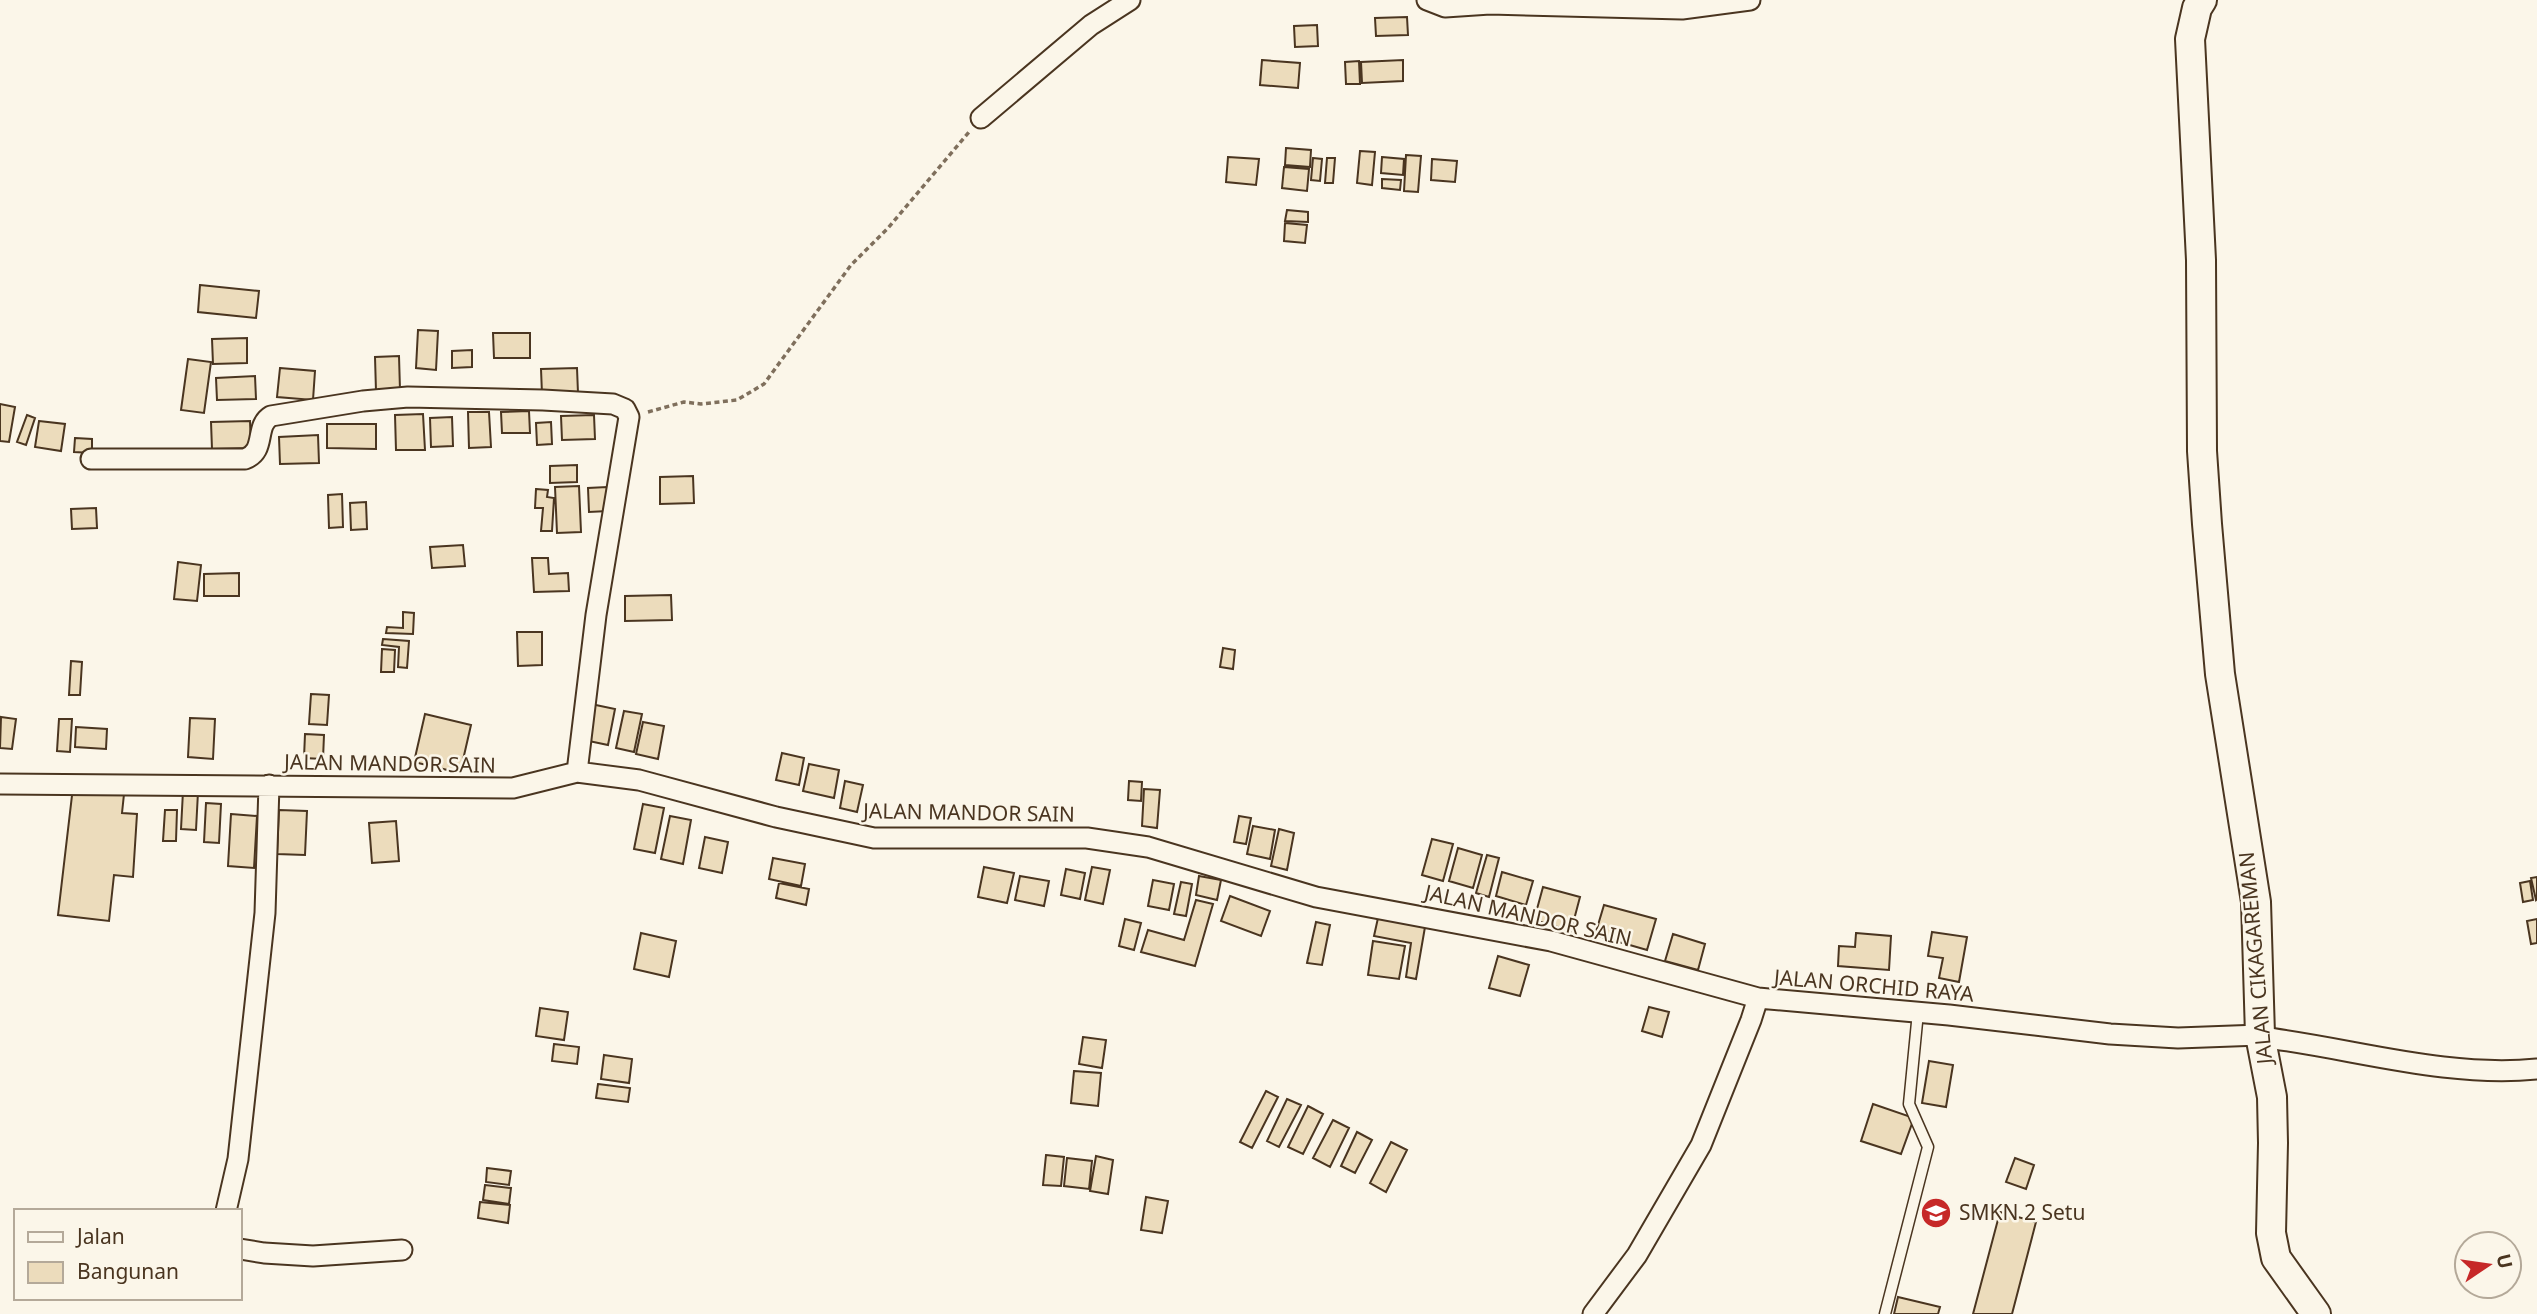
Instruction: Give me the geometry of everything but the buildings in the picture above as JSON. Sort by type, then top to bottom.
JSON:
[{"type":"street","points":[[981,118],[1091,25],[1130,0]]},
{"type":"street","points":[[1427,0],[1446,7],[1490,4],[1682,9],[1750,0]]},
{"type":"street","name":"JALAN CIKAGAREMAN","points":[[2202,0],[2197,8],[2190,39],[2202,260],[2203,458],[2220,674],[2256,902],[2260,1036],[2272,1097],[2271,1233],[2276,1258],[2316,1314]]},
{"type":"street","points":[[92,458],[245,458],[257,451],[264,422],[271,416],[408,397],[471,397],[613,404],[625,409],[629,417],[596,615],[577,772]]},
{"type":"street","name":"JALAN MANDOR SAIN","points":[[0,784],[513,788],[577,772],[639,780],[776,817],[874,838],[1087,838],[1148,847],[1317,897],[1551,941],[1758,998]]},
{"type":"street","points":[[226,1209],[238,1159],[265,913],[270,785]]},
{"type":"street","name":"JALAN ORCHID RAYA","points":[[1593,1314],[1637,1255],[1701,1145],[1758,998],[2151,1037],[2260,1036],[2481,1071],[2537,1069]]},
{"type":"street","points":[[242,1249],[264,1254],[313,1256],[402,1250]]},
{"type":"lane","points":[[1885,1314],[1928,1147],[1909,1104],[1918,1012]]},
{"type":"path","points":[[629,417],[684,402],[701,404],[737,400],[764,384],[851,265],[888,228],[981,118]]},
{"type":"place","name":"SMKN 2 Setu","points":[[1936,1213]]}]
